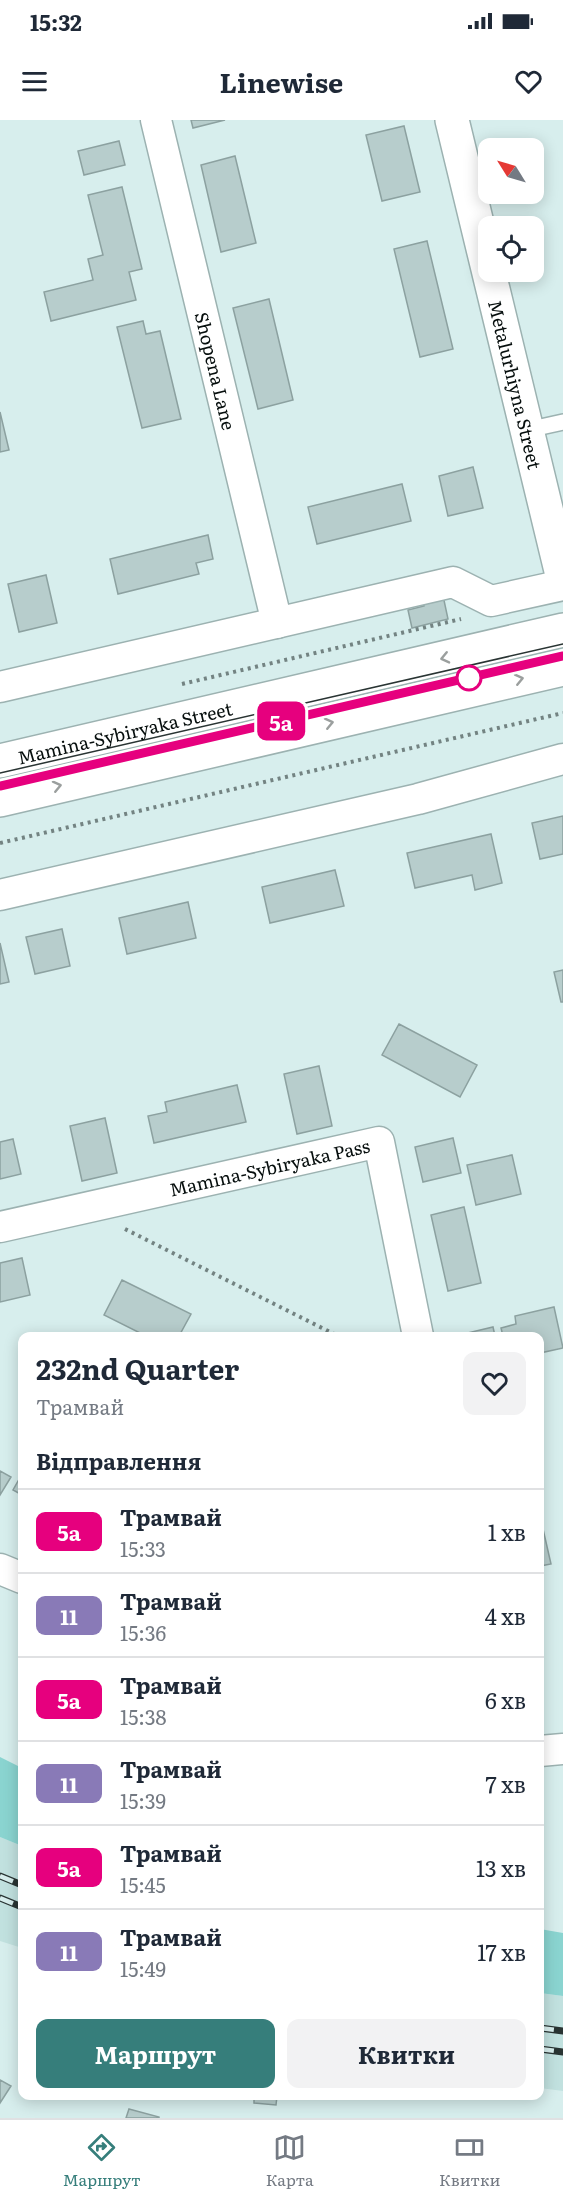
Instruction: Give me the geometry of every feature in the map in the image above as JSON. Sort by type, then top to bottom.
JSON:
[{"type":"main road","name":"Metalurhiyna Street","points":[[452,120],[563,579]]},
{"type":"main road","name":"Mamina-Sybiryaka Street","points":[[0,761],[563,630]]},
{"type":"main road","name":"Mamina-Sybiryaka Street","points":[[0,800],[563,669]]},
{"type":"street","name":"Shopena Lane","points":[[156,120],[277,623]]},
{"type":"street","points":[[0,687],[453,582],[491,601],[563,585]]},
{"type":"street","points":[[0,895],[418,799],[563,759]]},
{"type":"street","name":"Mamina-Sybiryaka Pass","points":[[0,1227],[379,1142],[417,1332]]},
{"type":"street","points":[[0,1569],[18,1576]]},
{"type":"street","points":[[544,1751],[563,1749]]},
{"type":"lane","points":[[527,430],[563,422]]},
{"type":"path","points":[[172,687],[470,617]]},
{"type":"path","points":[[0,843],[563,712]]},
{"type":"path","points":[[84,1208],[330,1332]]},
{"type":"shaded area","points":[[0,1757],[18,1766],[18,1844],[0,1837]]},
{"type":"shaded area","points":[[0,1837],[18,1844],[18,1947],[0,1941]]},
{"type":"shaded area","points":[[544,1930],[563,1933],[563,1996],[544,1994]]},
{"type":"shaded area","points":[[544,1994],[563,1996],[563,2091],[544,2089]]},
{"type":"building","points":[[191,120],[225,120],[193,128]]},
{"type":"building","points":[[404,126],[420,192],[382,201],[366,135]]},
{"type":"building","points":[[119,141],[125,165],[84,175],[78,151]]},
{"type":"building","points":[[235,156],[256,243],[221,252],[201,165]]},
{"type":"building","points":[[122,187],[142,269],[129,272],[136,300],[51,321],[44,292],[93,280],[88,259],[103,255],[88,195]]},
{"type":"building","points":[[427,241],[453,349],[420,357],[394,249]]},
{"type":"building","points":[[269,299],[293,400],[258,409],[233,308]]},
{"type":"building","points":[[143,321],[146,334],[160,331],[181,419],[142,428],[117,327]]},
{"type":"building","points":[[0,412],[9,450],[0,452]]},
{"type":"building","points":[[473,467],[483,508],[448,516],[439,476]]},
{"type":"building","points":[[402,484],[411,521],[317,544],[308,507]]},
{"type":"building","points":[[208,535],[213,559],[196,563],[199,574],[118,594],[110,559]]},
{"type":"building","points":[[46,575],[57,623],[19,632],[8,584]]},
{"type":"building","points":[[442,591],[448,619],[412,628],[408,610],[424,606],[422,596]]},
{"type":"building","points":[[563,816],[563,854],[540,859],[532,823]]},
{"type":"building","points":[[491,834],[502,883],[475,890],[472,875],[415,888],[407,853]]},
{"type":"building","points":[[335,870],[344,906],[270,923],[262,887]]},
{"type":"building","points":[[188,902],[196,938],[127,954],[119,918]]},
{"type":"building","points":[[62,929],[70,966],[35,974],[26,937]]},
{"type":"building","points":[[0,943],[9,982],[0,984]]},
{"type":"building","points":[[563,970],[563,1002],[561,1002],[554,972]]},
{"type":"building","points":[[399,1024],[477,1065],[460,1097],[382,1055]]},
{"type":"building","points":[[319,1066],[332,1126],[297,1134],[284,1074]]},
{"type":"building","points":[[237,1085],[246,1122],[154,1143],[148,1116],[167,1112],[165,1102]]},
{"type":"building","points":[[105,1118],[117,1173],[82,1181],[70,1126]]},
{"type":"building","points":[[453,1138],[461,1173],[423,1182],[415,1147]]},
{"type":"building","points":[[13,1139],[21,1174],[0,1179],[0,1142]]},
{"type":"building","points":[[512,1155],[521,1194],[476,1205],[467,1165]]},
{"type":"building","points":[[464,1207],[481,1283],[448,1291],[431,1215]]},
{"type":"building","points":[[22,1258],[30,1295],[0,1302],[0,1263]]},
{"type":"building","points":[[122,1280],[191,1314],[181,1332],[138,1332],[104,1315]]},
{"type":"building","points":[[554,1307],[563,1348],[544,1352],[544,1332],[502,1332],[501,1328],[516,1324],[515,1316]]},
{"type":"building","points":[[493,1327],[494,1332],[472,1332]]},
{"type":"building","points":[[0,1471],[11,1477],[0,1495]]},
{"type":"building","points":[[18,1481],[18,1493],[13,1490]]},
{"type":"building","points":[[544,1533],[551,1564],[544,1565]]},
{"type":"building","points":[[0,2080],[11,2086],[0,2103]]},
{"type":"building","points":[[254,2100],[277,2100],[276,2105],[254,2103]]},
{"type":"building","points":[[129,2109],[159,2117],[159,2118],[126,2118]]},
{"type":"tram line","points":[[0,773],[563,644]]},
{"type":"tram line","points":[[0,786],[563,656]]},
{"type":"tram line","name":"5а","points":[[0,786],[563,656]]},
{"type":"railway","points":[[0,1876],[18,1883]]},
{"type":"railway","points":[[0,1898],[18,1905]]},
{"type":"railway","points":[[544,2029],[563,2031]]},
{"type":"railway","points":[[544,2050],[563,2052]]}]
